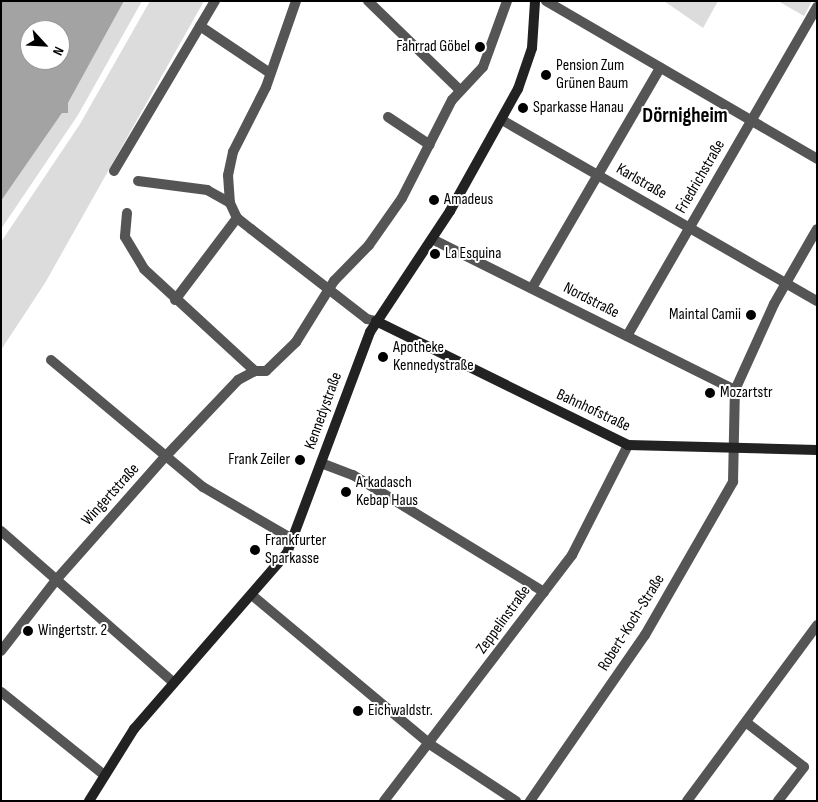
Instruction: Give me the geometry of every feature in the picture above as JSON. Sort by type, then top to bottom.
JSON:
[{"type":"main road","name":"Kennedystraße","points":[[89,801],[103,774],[174,683],[253,596],[294,540],[321,463],[376,320],[432,239],[502,120],[530,57],[535,1]]},
{"type":"main road","name":"Bahnhofstraße","points":[[376,320],[628,445],[736,451],[817,450]]},
{"type":"street","points":[[114,171],[215,1]]},
{"type":"street","points":[[296,1],[270,73],[233,152],[228,174],[230,203],[237,218],[367,319],[376,320]]},
{"type":"street","points":[[368,1],[460,90]]},
{"type":"street","name":"Wingertstraße","points":[[1,651],[56,580],[165,457],[238,380],[255,371],[266,371],[296,342],[329,290],[385,223],[460,90],[486,62],[507,1]]},
{"type":"street","points":[[546,1],[817,159]]},
{"type":"street","name":"Friedrichstraße","points":[[627,336],[817,7]]},
{"type":"street","points":[[200,26],[270,73]]},
{"type":"street","points":[[532,288],[660,68]]},
{"type":"street","points":[[388,117],[430,145]]},
{"type":"street","name":"Karlstraße","points":[[502,120],[817,301]]},
{"type":"street","points":[[138,181],[206,190],[230,203]]},
{"type":"street","points":[[127,213],[128,245],[174,300],[255,371]]},
{"type":"street","points":[[174,300],[237,218]]},
{"type":"street","points":[[735,390],[786,283],[817,229]]},
{"type":"street","name":"Nordstraße","points":[[432,239],[735,390]]},
{"type":"street","points":[[51,360],[165,457],[207,490],[294,540]]},
{"type":"street","name":"Robert-Koch-Straße","points":[[530,801],[649,630],[733,482],[736,451],[735,390]]},
{"type":"street","name":"Zeppelinstraße","points":[[384,801],[431,745],[572,555],[628,445]]},
{"type":"street","points":[[321,463],[352,474],[544,592]]},
{"type":"street","points":[[1,531],[174,683]]},
{"type":"street","points":[[253,596],[431,745],[516,801]]},
{"type":"street","points":[[687,801],[747,723],[817,625]]},
{"type":"street","points":[[1,692],[103,774]]},
{"type":"street","points":[[747,723],[804,767],[778,801]]},
{"type":"shaded area","points":[[1,1],[124,1],[68,103],[68,113],[62,113],[1,201]]},
{"type":"shaded area","points":[[124,1],[142,1],[78,115],[1,229],[1,201],[62,113],[68,112],[68,103]]},
{"type":"shaded area","points":[[150,1],[204,1],[45,283],[1,350],[1,242],[80,124]]},
{"type":"shaded area","points":[[664,1],[718,1],[703,28]]},
{"type":"shaded area","points":[[778,1],[812,1],[804,16]]},
{"type":"place","name":"Fahrrad Göbel","points":[[480,47]]},
{"type":"place","name":"Pension Zum Grünen Baum","points":[[546,75]]},
{"type":"place","name":"Sparkasse Hanau","points":[[523,108]]},
{"type":"place","name":"Amadeus","points":[[434,200]]},
{"type":"place","name":"La Esquina","points":[[435,254]]},
{"type":"place","name":"Maintal Camii","points":[[751,315]]},
{"type":"place","name":"Apotheke Kennedystraße","points":[[383,357]]},
{"type":"place","name":"Mozartstr","points":[[710,393]]},
{"type":"place","name":"Frank Zeiler","points":[[300,460]]},
{"type":"place","name":"Arkadasch Kebap Haus","points":[[346,492]]},
{"type":"place","name":"Frankfurter Sparkasse","points":[[255,550]]},
{"type":"place","name":"Wingertstr. 2","points":[[28,631]]},
{"type":"place","name":"Eichwaldstr.","points":[[358,711]]},
{"type":"district","name":"Dörnigheim","points":[[685,116]]}]
